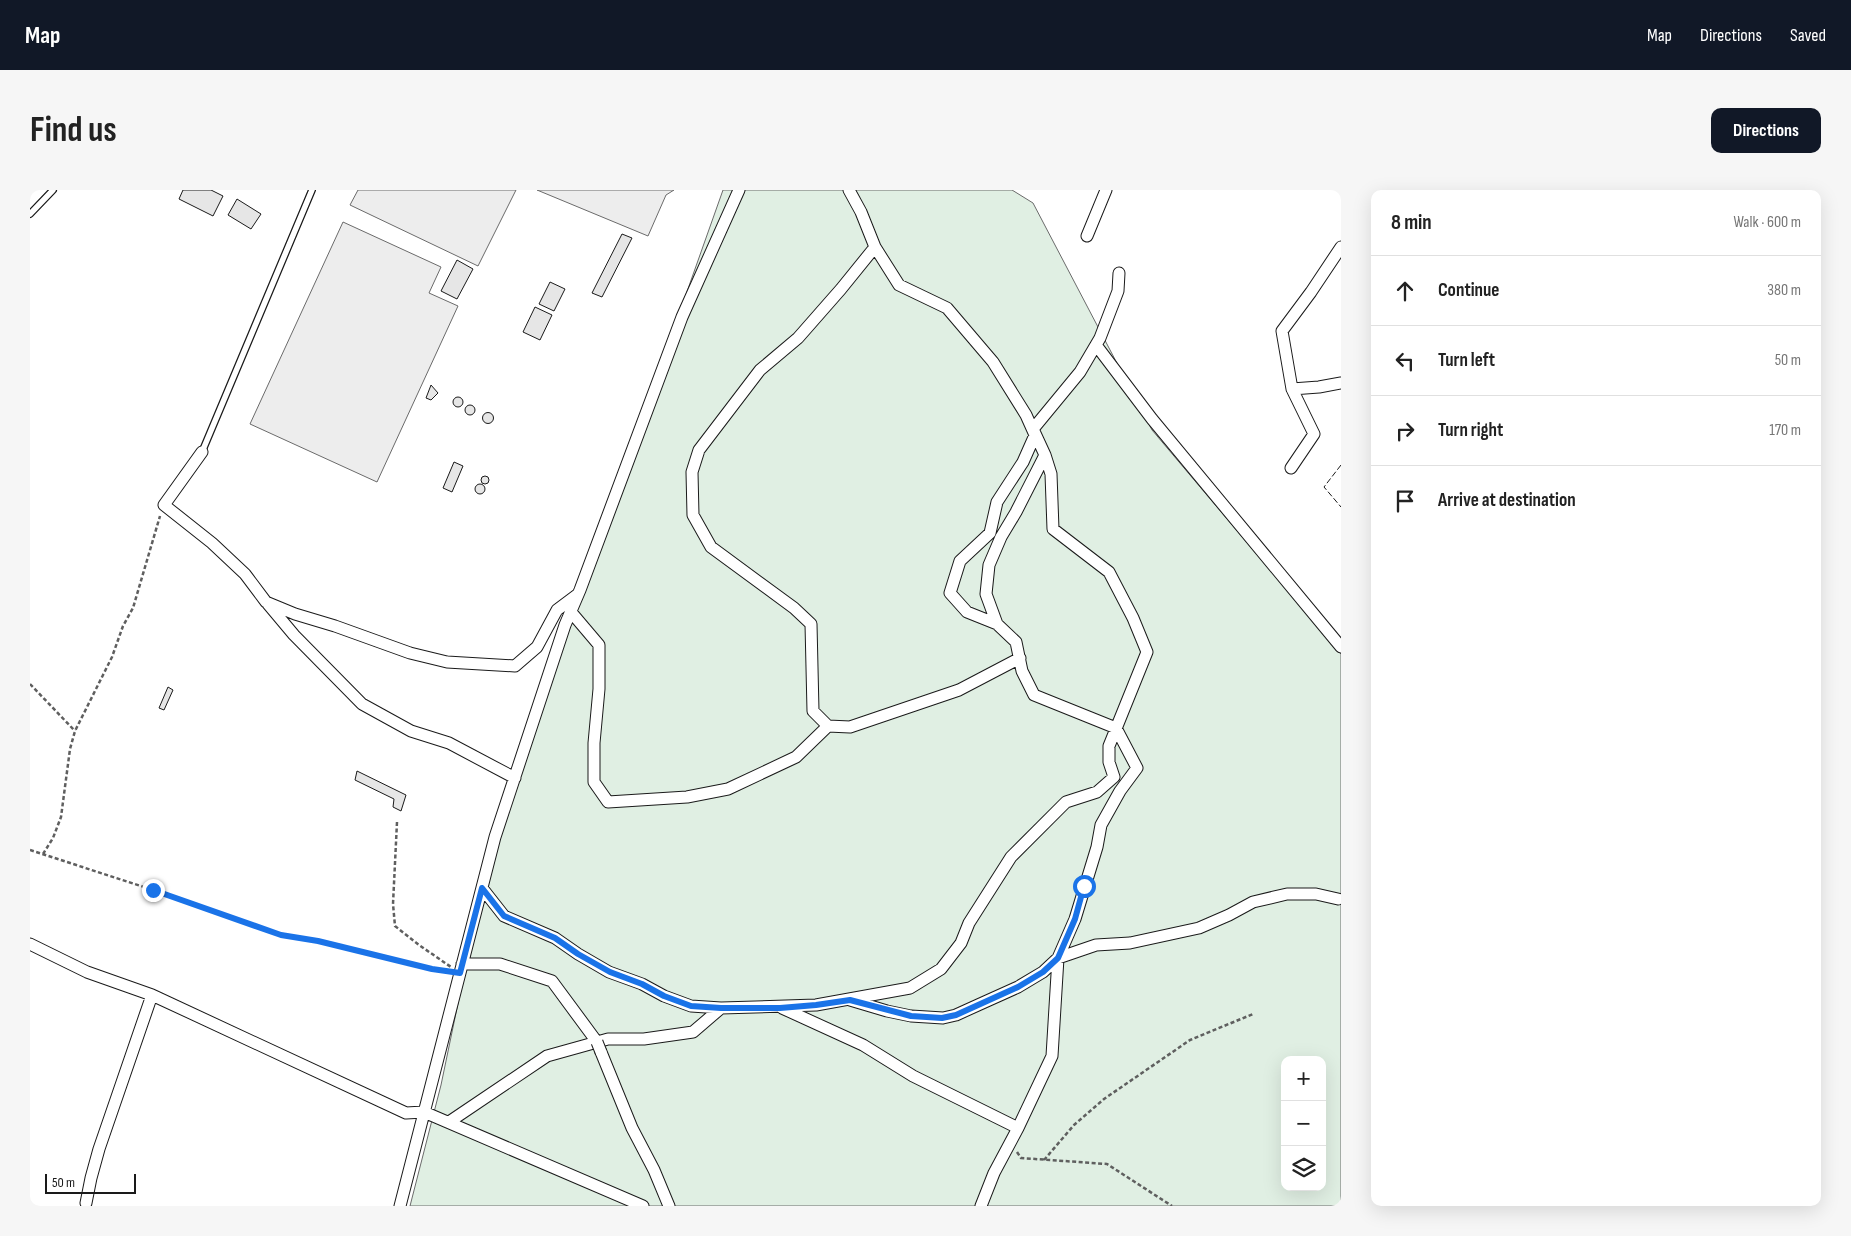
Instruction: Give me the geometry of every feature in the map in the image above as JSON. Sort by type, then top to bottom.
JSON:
[{"type":"street","points":[[400,1206],[495,837],[514,778],[571,612],[682,317],[739,190]]},
{"type":"street","points":[[482,888],[504,916],[555,938],[578,954],[610,972],[691,1006],[780,1008],[850,1000],[910,988],[941,969],[961,943],[969,923],[1011,857],[1066,802],[1097,792],[1114,777],[1109,762],[1109,746],[1147,652],[1133,618],[1108,572],[1053,529],[1050,474],[1045,455],[1026,415],[992,362],[947,308],[899,285],[875,247],[861,212],[849,190]]},
{"type":"street","points":[[1087,236],[1106,190]]},
{"type":"street","points":[[875,247],[842,289],[798,338],[760,370],[699,450],[692,472],[693,515],[711,547],[794,608],[811,624],[813,711],[828,726],[850,727],[959,690],[1020,658]]},
{"type":"street","points":[[1291,468],[1314,434],[1292,389],[1282,331],[1341,247]]},
{"type":"street","points":[[1033,429],[1080,372],[1100,338],[1118,291],[1119,273]]},
{"type":"street","points":[[1096,345],[1152,420],[1341,646]]},
{"type":"street","points":[[1292,389],[1341,383]]},
{"type":"street","points":[[981,1206],[994,1173],[1018,1128],[1052,1056],[1058,958],[1075,919],[1097,847],[1101,825],[1120,791],[1137,768],[1116,728],[1034,695],[1022,671],[1016,642],[997,624],[967,612],[950,593],[960,561],[990,533],[998,502],[1023,462],[1035,435],[1033,429]]},
{"type":"street","points":[[202,452],[164,505],[245,574],[266,602],[300,641],[362,704],[411,731],[449,743],[514,778]]},
{"type":"street","points":[[997,624],[986,594],[989,565],[1001,537],[1045,455]]},
{"type":"street","points":[[266,602],[295,614],[428,658],[447,662],[515,666],[537,647],[557,610],[578,594]]},
{"type":"street","points":[[571,612],[599,645],[599,689],[594,743],[594,782],[608,802],[688,797],[728,788],[796,757],[828,726]]},
{"type":"street","points":[[850,1000],[911,1016],[942,1018],[956,1015],[1018,987],[1043,972],[1058,958],[1096,945],[1130,943],[1199,928],[1253,902],[1287,894],[1316,894],[1338,898]]},
{"type":"street","points":[[30,944],[87,972],[152,996],[406,1113],[424,1112],[644,1206]]},
{"type":"street","points":[[461,969],[500,964],[552,981],[599,1047],[632,1128],[654,1170],[669,1206]]},
{"type":"street","points":[[86,1204],[99,1149],[152,996]]},
{"type":"street","points":[[449,1122],[547,1056],[608,1039],[644,1039],[693,1032],[721,1008]]},
{"type":"street","points":[[780,1008],[863,1045],[913,1076],[1018,1128]]},
{"type":"lane","points":[[30,214],[54,190]]},
{"type":"lane","points":[[202,452],[312,190]]},
{"type":"path","points":[[43,854],[53,838],[62,817],[70,749],[75,731],[112,657],[132,608],[164,505]]},
{"type":"path","points":[[30,684],[75,731]]},
{"type":"path","points":[[397,822],[393,904],[395,926],[419,945],[461,969]]},
{"type":"path","points":[[30,850],[199,905],[281,935],[318,941],[432,969],[461,969]]},
{"type":"path","points":[[1044,1160],[1074,1124],[1104,1099],[1190,1040],[1253,1014]]},
{"type":"path","points":[[1010,1143],[1021,1158],[1107,1164],[1172,1206]]},
{"type":"green space","points":[[723,190],[1012,190],[1033,203],[1152,430],[1341,654],[1341,1206],[410,1206],[441,1085],[482,888],[554,667]]},
{"type":"shaded area","points":[[358,190],[516,190],[478,266],[350,205]]},
{"type":"shaded area","points":[[537,190],[674,190],[666,195],[648,236]]},
{"type":"shaded area","points":[[343,222],[441,267],[429,293],[458,306],[377,482],[250,424]]},
{"type":"building","points":[[183,190],[211,190],[223,196],[213,216],[179,199]]},
{"type":"building","points":[[237,199],[261,214],[251,229],[228,215]]},
{"type":"building","points":[[622,234],[632,238],[602,297],[592,293]]},
{"type":"building","points":[[457,260],[473,269],[457,299],[441,291]]},
{"type":"building","points":[[550,282],[565,289],[554,311],[539,304]]},
{"type":"building","points":[[535,307],[552,315],[540,340],[523,332]]},
{"type":"building","points":[[431,385],[438,393],[431,400],[426,398]]},
{"type":"building","points":[[456,397],[460,397],[463,402],[462,406],[456,407],[453,404],[453,400]]},
{"type":"building","points":[[468,405],[472,405],[475,410],[474,414],[468,415],[465,412],[465,408]]},
{"type":"building","points":[[488,412],[494,418],[488,424],[482,418]]},
{"type":"building","points":[[454,462],[463,466],[452,492],[443,488]]},
{"type":"building","points":[[485,476],[489,480],[485,484],[481,480]]},
{"type":"building","points":[[480,484],[485,489],[480,494],[475,489]]},
{"type":"building","points":[[168,687],[173,690],[164,710],[159,708]]},
{"type":"building","points":[[357,771],[406,795],[401,811],[393,807],[394,799],[355,780]]},
{"type":"fence","points":[[1341,465],[1324,487],[1341,507]]},
{"type":"route","points":[[153,890],[232,916],[281,935],[318,941],[336,947],[432,969],[460,973],[482,888],[504,916],[555,938],[578,954],[610,972],[691,1006],[780,1008],[850,1000],[911,1016],[942,1018],[956,1015],[1018,987],[1043,972],[1058,958],[1075,919],[1084,886]]}]
